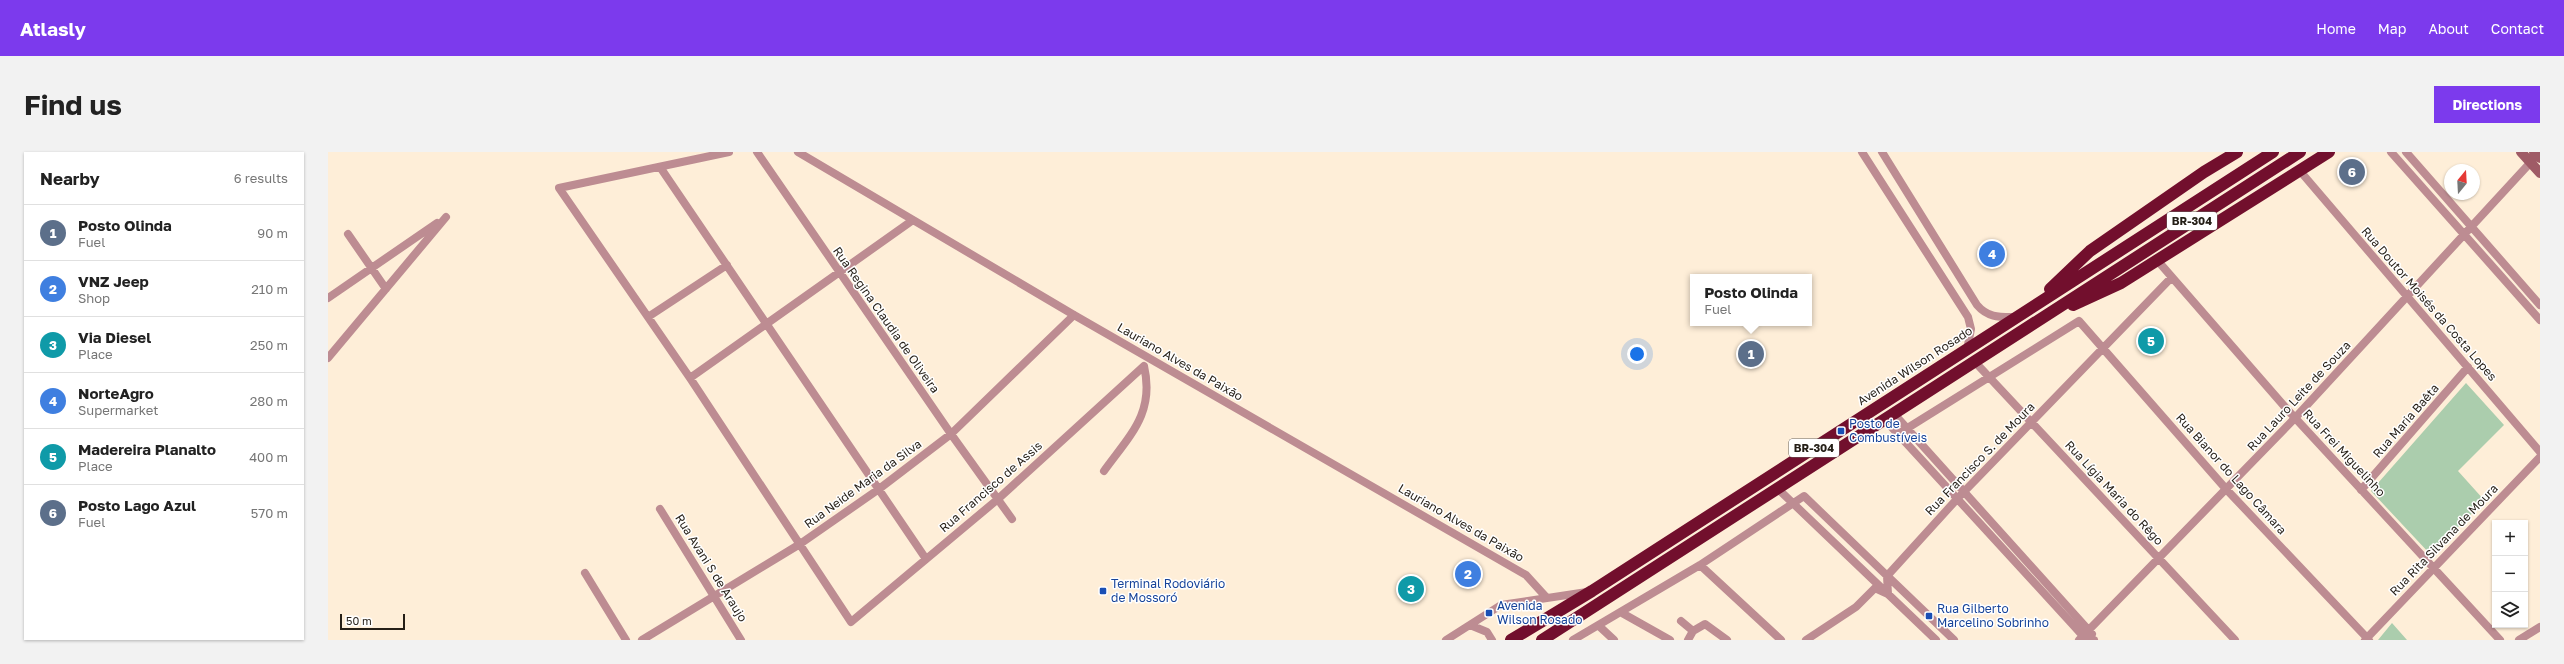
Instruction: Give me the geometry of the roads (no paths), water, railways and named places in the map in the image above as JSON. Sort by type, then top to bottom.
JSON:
[{"type":"highway","points":[[2035,305],[2068,270],[2090,252],[2204,172],[2237,152]]},
{"type":"highway","name":"Avenida Wilson Rosado","points":[[1511,640],[1592,591],[2273,152]]},
{"type":"highway","name":"BR-304","points":[[1542,640],[1778,488],[1891,418],[2044,317],[2300,152]]},
{"type":"highway","points":[[2044,317],[2121,283],[2330,152]]},
{"type":"main road","points":[[2521,152],[2535,161]]},
{"type":"main road","points":[[2534,152],[2535,161],[2540,174]]},
{"type":"street","points":[[729,152],[559,188],[690,378],[800,544]]},
{"type":"street","name":"Rua Regina Claudia de Oliveira","points":[[758,152],[951,434],[1012,519]]},
{"type":"street","name":"Lauriano Alves da Paixão","points":[[798,152],[1074,315],[1526,574],[1546,597]]},
{"type":"street","points":[[1862,152],[1968,317],[1971,329],[1967,350]]},
{"type":"street","points":[[1882,152],[1980,309],[1994,317],[2018,317]]},
{"type":"street","points":[[2391,152],[2540,320]]},
{"type":"street","points":[[2406,152],[2540,305]]},
{"type":"street","name":"Rua Lauro Leite de Souza","points":[[2081,638],[2295,418],[2471,227],[2535,161]]},
{"type":"street","points":[[1868,162],[1905,210],[1912,206],[1904,187]]},
{"type":"street","points":[[660,167],[926,559]]},
{"type":"street","name":"Rua Doutor Moisés da Costa Lopes","points":[[2300,171],[2540,452]]},
{"type":"street","points":[[328,298],[446,217],[328,358]]},
{"type":"street","points":[[690,378],[913,220]]},
{"type":"street","points":[[348,234],[386,289]]},
{"type":"street","name":"Rua Frei Miguelinho","points":[[2157,260],[2295,418],[2500,640]]},
{"type":"street","points":[[648,317],[726,265]]},
{"type":"street","name":"Rua Francisco S. de Moura","points":[[1887,576],[1957,499],[2172,277]]},
{"type":"street","name":"Rua Neide Maria da Silva","points":[[642,640],[800,544],[879,489],[951,434],[1074,315]]},
{"type":"street","name":"Rua Bianor do Lago Câmara","points":[[1989,376],[2079,321],[2226,489],[2367,639]]},
{"type":"street","name":"Rua Lígia Maria do Rêgo","points":[[1975,362],[2235,640]]},
{"type":"street","name":"Rua Francisco de Assis","points":[[800,544],[851,622],[998,499],[1144,366],[1148,385],[1146,405],[1135,427],[1104,470]]},
{"type":"street","name":"Rua Maria Baêta","points":[[2362,490],[2468,367]]},
{"type":"street","points":[[1898,434],[1989,376]]},
{"type":"street","points":[[1891,418],[1907,428],[2090,629],[2094,640],[2081,638],[1898,434],[1891,418]]},
{"type":"street","name":"Rua Rita Silvana de Moura","points":[[2367,639],[2540,457]]},
{"type":"street","points":[[1778,488],[1936,640]]},
{"type":"street","points":[[1575,639],[1622,613],[1700,565],[1804,496],[1954,640]]},
{"type":"street","name":"Rua Avani S de Araujo","points":[[660,509],[741,640]]},
{"type":"street","points":[[1700,565],[1781,640]]},
{"type":"street","points":[[585,573],[626,640]]},
{"type":"street","points":[[1887,576],[1888,594]]},
{"type":"street","points":[[1806,640],[1856,606],[1875,588],[1888,594]]},
{"type":"street","points":[[1446,640],[1501,605],[1592,591]]},
{"type":"street","points":[[1622,613],[1670,640]]},
{"type":"street","points":[[1681,621],[1693,631]]},
{"type":"street","points":[[1688,640],[1693,631],[1702,624],[1708,625],[1727,640]]},
{"type":"street","points":[[1470,625],[1487,632],[1492,640]]},
{"type":"street","points":[[1599,626],[1614,640]]},
{"type":"street","points":[[2519,640],[2540,627]]},
{"type":"place","name":"Posto Lago Azul","points":[[2352,172]]},
{"type":"place","name":"NorteAgro","points":[[1992,254]]},
{"type":"place","name":"Madereira Planalto","points":[[2151,341]]},
{"type":"place","name":"Posto Olinda","points":[[1751,354]]},
{"type":"place","name":"Posto de Combustíveis","points":[[1841,431]]},
{"type":"place","name":"VNZ Jeep","points":[[1468,574]]},
{"type":"place","name":"Via Diesel","points":[[1411,589]]},
{"type":"place","name":"Terminal Rodoviário de Mossoró","points":[[1103,591]]},
{"type":"place","name":"Avenida Wilson Rosado","points":[[1489,613]]},
{"type":"place","name":"Rua Gilberto Marcelino Sobrinho","points":[[1929,616]]}]
